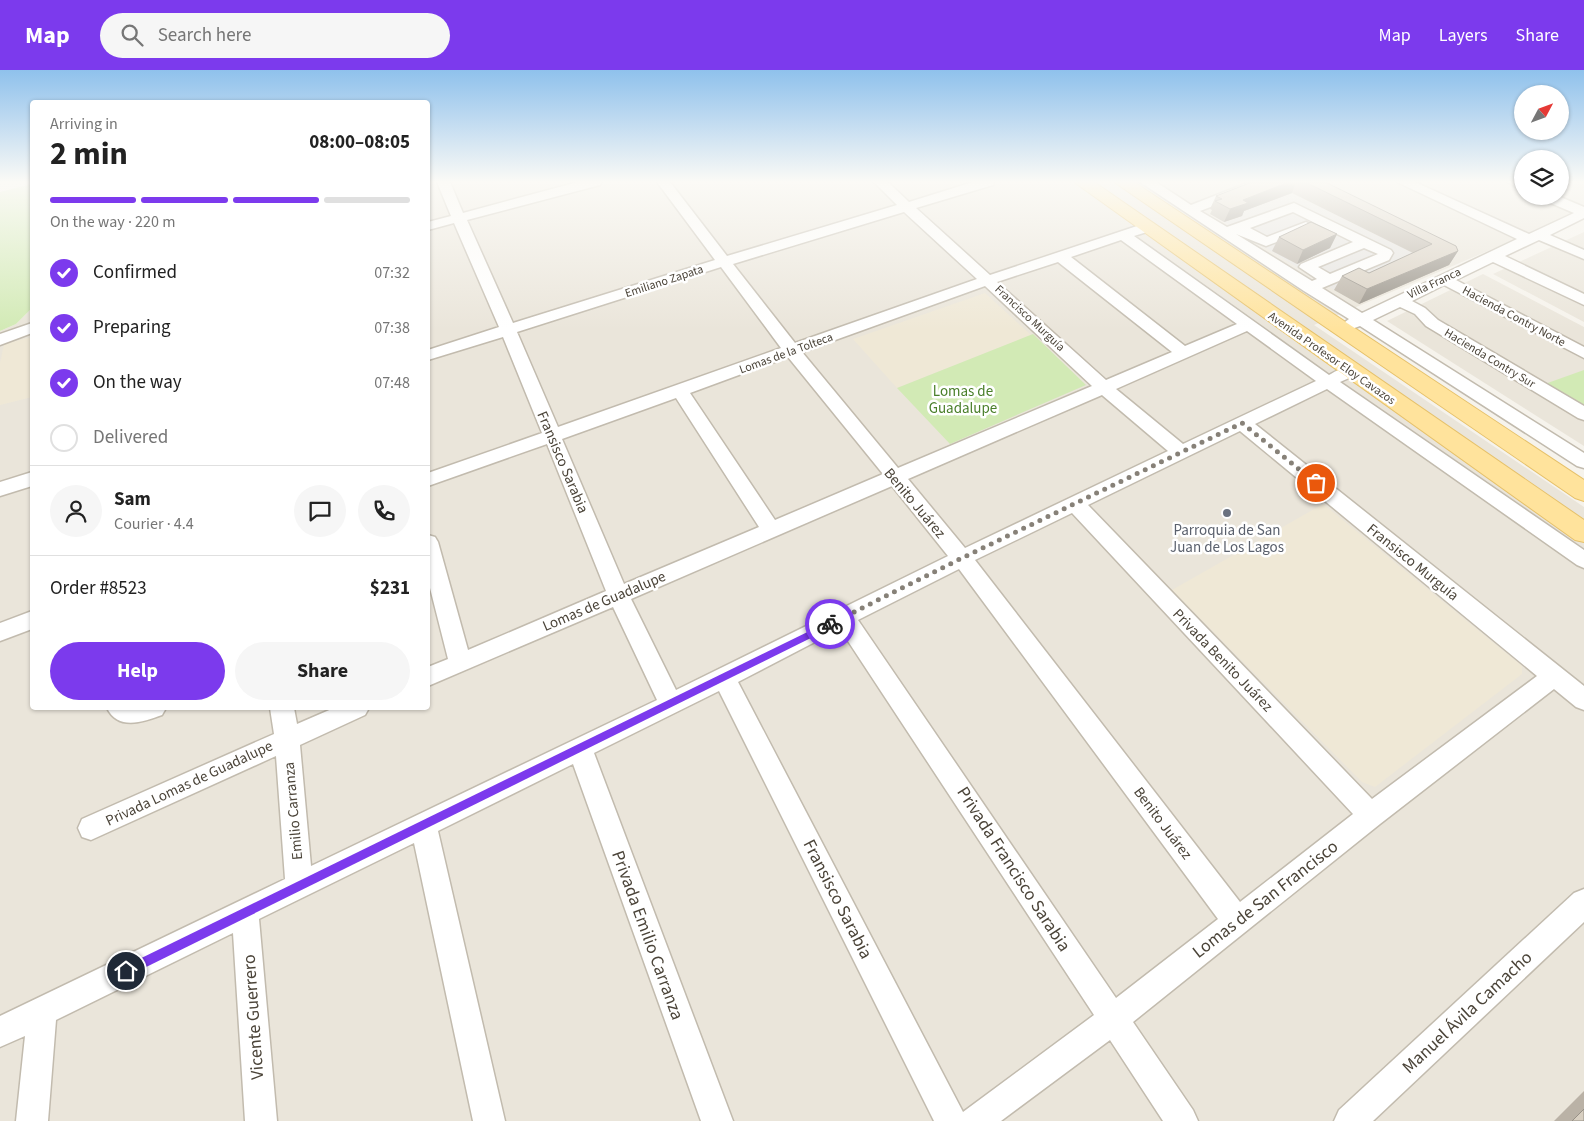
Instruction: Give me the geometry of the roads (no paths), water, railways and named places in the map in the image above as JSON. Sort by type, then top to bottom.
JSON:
[{"type":"main road","name":"Avenida Profesor Eloy Cavazos","points":[[1149,231],[1584,533]]},
{"type":"main road","name":"Avenida Profesor Eloy Cavazos","points":[[1195,231],[1584,492]]},
{"type":"street","name":"Fransisco Sarabia","points":[[465,231],[619,596],[671,704]]},
{"type":"street","name":"Benito Juárez","points":[[700,231],[792,351],[962,558],[1237,920]]},
{"type":"street","name":"Emiliano Zapata","points":[[430,354],[825,231]]},
{"type":"street","name":"Francisco Murguía","points":[[932,231],[1103,387],[1181,452]]},
{"type":"street","name":"Lomas de la Tolteca","points":[[430,479],[553,437],[988,280],[1135,231]]},
{"type":"street","points":[[1232,231],[1309,288],[1584,462]]},
{"type":"street","points":[[1234,231],[1265,242],[1293,231]]},
{"type":"street","points":[[1307,231],[1345,250]]},
{"type":"street","points":[[1309,288],[1386,255],[1385,252],[1344,231]]},
{"type":"street","points":[[1520,231],[1584,255]]},
{"type":"street","name":"Villa Franca","points":[[1340,329],[1546,231]]},
{"type":"street","points":[[1123,235],[1327,381],[1584,560]]},
{"type":"street","points":[[1328,280],[1306,267],[1365,242]]},
{"type":"street","points":[[1060,256],[1184,353]]},
{"type":"street","points":[[1493,256],[1584,300]]},
{"type":"street","points":[[1451,259],[1468,267]]},
{"type":"street","name":"Hacienda Contry Norte","points":[[1443,279],[1584,353]]},
{"type":"street","name":"Hacienda Contry Sur","points":[[1399,300],[1420,311],[1432,323],[1584,414]]},
{"type":"street","name":"Lomas de Guadalupe","points":[[430,676],[1249,325]]},
{"type":"street","points":[[4,338],[30,329]]},
{"type":"street","points":[[0,1032],[724,678],[962,558],[1350,371]]},
{"type":"street","points":[[680,391],[770,529]]},
{"type":"street","name":"Fransisco Murguía","points":[[1242,423],[1584,700]]},
{"type":"street","points":[[0,489],[30,480]]},
{"type":"street","name":"Privada Benito Juárez","points":[[1075,504],[1372,815]]},
{"type":"street","points":[[430,550],[460,663]]},
{"type":"street","name":"Privada Francisco Sarabia","points":[[844,617],[958,784],[1182,1121]]},
{"type":"street","points":[[0,632],[30,621]]},
{"type":"street","name":"Lomas de San Francisco","points":[[975,1121],[1113,1019],[1372,815],[1554,676]]},
{"type":"street","name":"Fransisco Sarabia","points":[[724,678],[951,1121]]},
{"type":"street","points":[[122,710],[128,714],[148,710]]},
{"type":"street","name":"Emilio Carranza","points":[[282,710],[287,738],[299,885]]},
{"type":"street","points":[[287,738],[352,710]]},
{"type":"street","name":"Privada Lomas de Guadalupe","points":[[91,828],[287,738]]},
{"type":"street","name":"Privada Emilio Carranza","points":[[580,748],[717,1121]]},
{"type":"street","points":[[423,824],[489,1121]]},
{"type":"street","name":"Manuel Ávila Camacho","points":[[1350,1121],[1584,903]]},
{"type":"street","name":"Vicente Guerrero","points":[[245,912],[261,1121]]},
{"type":"street","points":[[32,1121],[42,1012]]},
{"type":"place","name":"Parroquia de San Juan de Los Lagos","points":[[1227,513]]}]
